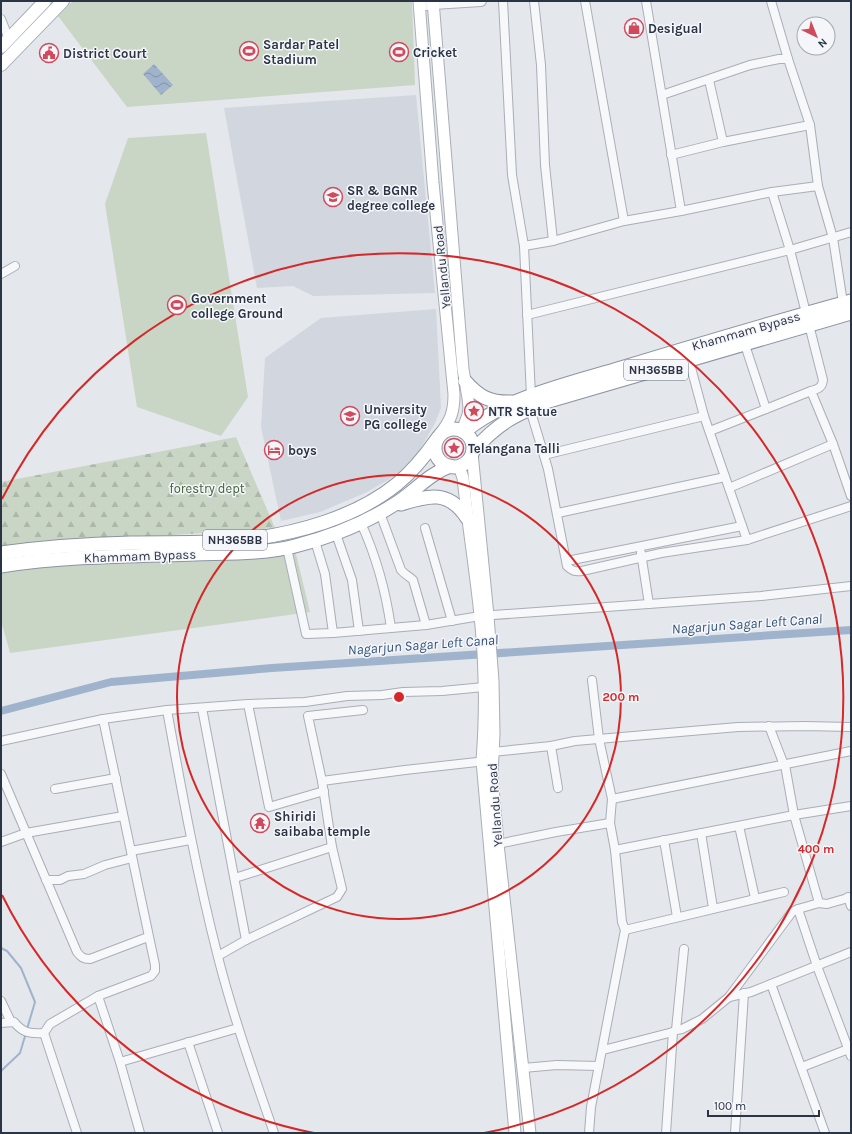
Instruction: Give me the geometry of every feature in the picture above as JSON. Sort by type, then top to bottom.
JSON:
[{"type":"highway","name":"Khammam Bypass","points":[[472,452],[489,434],[529,401],[549,401],[745,345],[848,306]]},
{"type":"highway","name":"Khammam Bypass","points":[[463,431],[492,413],[697,345],[808,320]]},
{"type":"highway","points":[[465,380],[473,390],[490,400],[501,402],[529,401]]},
{"type":"highway","points":[[455,466],[445,464],[436,456],[435,450],[439,436],[451,429],[463,431],[471,440],[472,452]]},
{"type":"highway","name":"Khammam Bypass","points":[[1,553],[56,546],[236,540],[289,533],[336,518],[370,502],[386,492],[414,468],[439,436]]},
{"type":"highway","name":"NH365BB","points":[[455,466],[467,461],[472,452]]},
{"type":"highway","name":"Khammam Bypass","points":[[1,566],[96,557],[247,552],[287,548],[336,534],[361,523],[401,500],[438,472],[455,466]]},
{"type":"highway","points":[[380,513],[412,500],[433,496],[451,500],[467,518]]},
{"type":"main road","points":[[5,43],[45,1]]},
{"type":"main road","points":[[1,65],[63,1]]},
{"type":"main road","name":"Yellandu Road","points":[[433,2],[465,380],[468,398],[468,415],[463,431]]},
{"type":"main road","name":"Yellandu Road","points":[[419,3],[433,183],[454,394],[453,412],[450,420],[439,436]]},
{"type":"main road","name":"Yellandu Road","points":[[472,452],[485,629],[487,682],[494,734],[489,758],[515,1133]]},
{"type":"main road","name":"Yellandu Road","points":[[455,466],[463,478],[467,518],[484,616]]},
{"type":"main road","name":"Yellandu Road","points":[[489,758],[530,1133]]},
{"type":"street","points":[[419,3],[481,1]]},
{"type":"street","points":[[503,1],[512,175],[524,246],[529,401],[558,513],[567,566],[575,572],[661,553],[747,540],[851,506]]},
{"type":"street","points":[[534,1],[541,64],[545,165],[553,241]]},
{"type":"street","points":[[585,1],[624,221]]},
{"type":"street","points":[[646,1],[681,211]]},
{"type":"street","points":[[771,1],[788,60],[810,125],[818,186],[833,238],[848,306]]},
{"type":"street","points":[[1,19],[5,43]]},
{"type":"street","points":[[662,95],[750,65],[779,59],[788,60]]},
{"type":"street","points":[[709,80],[723,142]]},
{"type":"street","points":[[671,155],[723,142],[810,125]]},
{"type":"street","points":[[524,246],[553,241],[624,221],[772,192],[818,186]]},
{"type":"street","points":[[710,431],[766,410],[812,390],[819,389],[822,384],[823,380],[790,250],[772,192]]},
{"type":"street","points":[[527,315],[790,250],[851,232]]},
{"type":"street","points":[[1,274],[15,266]]},
{"type":"street","points":[[745,345],[766,410]]},
{"type":"street","points":[[689,360],[704,416],[747,540]]},
{"type":"street","points":[[812,390],[851,496]]},
{"type":"street","points":[[544,455],[704,416]]},
{"type":"street","points":[[729,488],[833,444]]},
{"type":"street","points":[[558,513],[725,477]]},
{"type":"street","points":[[380,513],[401,570],[413,580],[426,625]]},
{"type":"street","points":[[361,523],[379,573],[388,607],[391,628]]},
{"type":"street","points":[[567,561],[742,526]]},
{"type":"street","points":[[425,528],[452,621]]},
{"type":"street","points":[[336,534],[352,580],[360,631]]},
{"type":"street","points":[[315,541],[326,574],[332,633]]},
{"type":"street","points":[[640,546],[649,604]]},
{"type":"street","points":[[287,548],[306,634],[426,625],[484,616],[761,596],[851,586]]},
{"type":"street","points":[[589,1133],[590,1107],[603,1050],[625,930],[622,922],[615,850],[610,823],[612,799],[599,739],[592,680]]},
{"type":"street","points":[[1,741],[103,719],[167,710],[248,704],[305,702],[347,696],[382,695],[403,692],[442,691],[487,682]]},
{"type":"street","points":[[218,956],[246,940],[337,897],[342,890],[332,847],[324,791],[305,702]]},
{"type":"street","points":[[248,704],[268,807],[324,791]]},
{"type":"street","points":[[202,708],[246,940]]},
{"type":"street","points":[[167,710],[190,840],[218,956],[238,1028],[274,1133]]},
{"type":"street","points":[[308,716],[363,710]]},
{"type":"street","points":[[44,1033],[50,1024],[98,996],[151,976],[154,971],[155,965],[103,719]]},
{"type":"street","points":[[769,726],[784,765],[794,815],[819,902]]},
{"type":"street","points":[[322,781],[489,758],[575,741],[738,727],[851,727]]},
{"type":"street","points":[[551,746],[558,788]]},
{"type":"street","points":[[612,799],[851,751]]},
{"type":"street","points":[[1,774],[77,952],[81,958],[90,959],[148,937]]},
{"type":"street","points":[[55,789],[116,778]]},
{"type":"street","points":[[615,850],[794,815],[851,806]]},
{"type":"street","points":[[1,842],[26,833],[124,816]]},
{"type":"street","points":[[498,844],[610,823]]},
{"type":"street","points":[[739,826],[755,898]]},
{"type":"street","points":[[701,833],[713,908]]},
{"type":"street","points":[[46,880],[60,880],[68,876],[84,874],[132,855],[190,840]]},
{"type":"street","points":[[664,840],[677,917]]},
{"type":"street","points":[[234,878],[332,847]]},
{"type":"street","points":[[625,930],[784,892]]},
{"type":"street","points":[[603,1050],[682,1029],[702,1019],[729,997],[792,912],[819,902],[827,904],[850,897],[851,906]]},
{"type":"street","points":[[798,909],[817,966],[850,1051],[802,1067]]},
{"type":"street","points":[[666,1133],[684,949]]},
{"type":"street","points":[[729,997],[751,992],[851,952]]},
{"type":"street","points":[[771,984],[825,1133]]},
{"type":"street","points":[[735,1133],[744,993]]},
{"type":"street","points":[[98,996],[120,1062],[140,1133]]},
{"type":"street","points":[[1,1000],[11,1022]]},
{"type":"street","points":[[1,1023],[14,1022],[20,1029],[30,1034],[44,1033]]},
{"type":"street","points":[[120,1062],[238,1028]]},
{"type":"street","points":[[44,1033],[77,1133]]},
{"type":"street","points":[[188,1042],[218,1133]]},
{"type":"street","points":[[523,1068],[557,1064],[599,1066]]},
{"type":"shaded area","name":"SR & BGNR degree college","points":[[416,95],[435,293],[313,296],[293,286],[257,288],[224,108]]},
{"type":"shaded area","name":"University PG college","points":[[436,309],[441,408],[435,423],[417,455],[397,475],[365,493],[320,512],[281,521],[261,427],[265,358],[321,318]]},
{"type":"green space","name":"Sardar Patel Stadium","points":[[73,1],[412,1],[415,85],[127,107],[58,16]]},
{"type":"green space","name":"Government college Ground","points":[[206,133],[248,397],[221,436],[137,407],[105,204],[128,138]]},
{"type":"green space","name":"forestry dept","points":[[236,437],[275,528],[2,547],[1,482]]},
{"type":"green space","points":[[295,550],[310,612],[10,653],[1,621],[1,569]]},
{"type":"water","points":[[154,64],[173,85],[161,95],[143,74]]},
{"type":"waterway","name":"Nagarjun Sagar Left Canal","points":[[1,711],[111,682],[272,668],[851,630]]},
{"type":"waterway","points":[[1,948],[7,951],[21,968],[35,1002],[27,1029]]},
{"type":"waterway","points":[[1,1071],[20,1053],[26,1033]]},
{"type":"place","name":"Desigual","points":[[634,28]]},
{"type":"place","name":"Sardar Patel Stadium","points":[[249,51]]},
{"type":"place","name":"Cricket","points":[[399,52]]},
{"type":"place","name":"District Court","points":[[49,53]]},
{"type":"place","name":"SR & BGNR degree college","points":[[333,197]]},
{"type":"place","name":"Government college Ground","points":[[177,305]]},
{"type":"place","name":"NTR Statue","points":[[474,411]]},
{"type":"place","name":"University PG college","points":[[350,416]]},
{"type":"place","name":"Telangana Talli","points":[[454,448]]},
{"type":"place","name":"boys","points":[[274,450]]},
{"type":"place","name":"Shiridi saibaba temple","points":[[260,823]]}]
